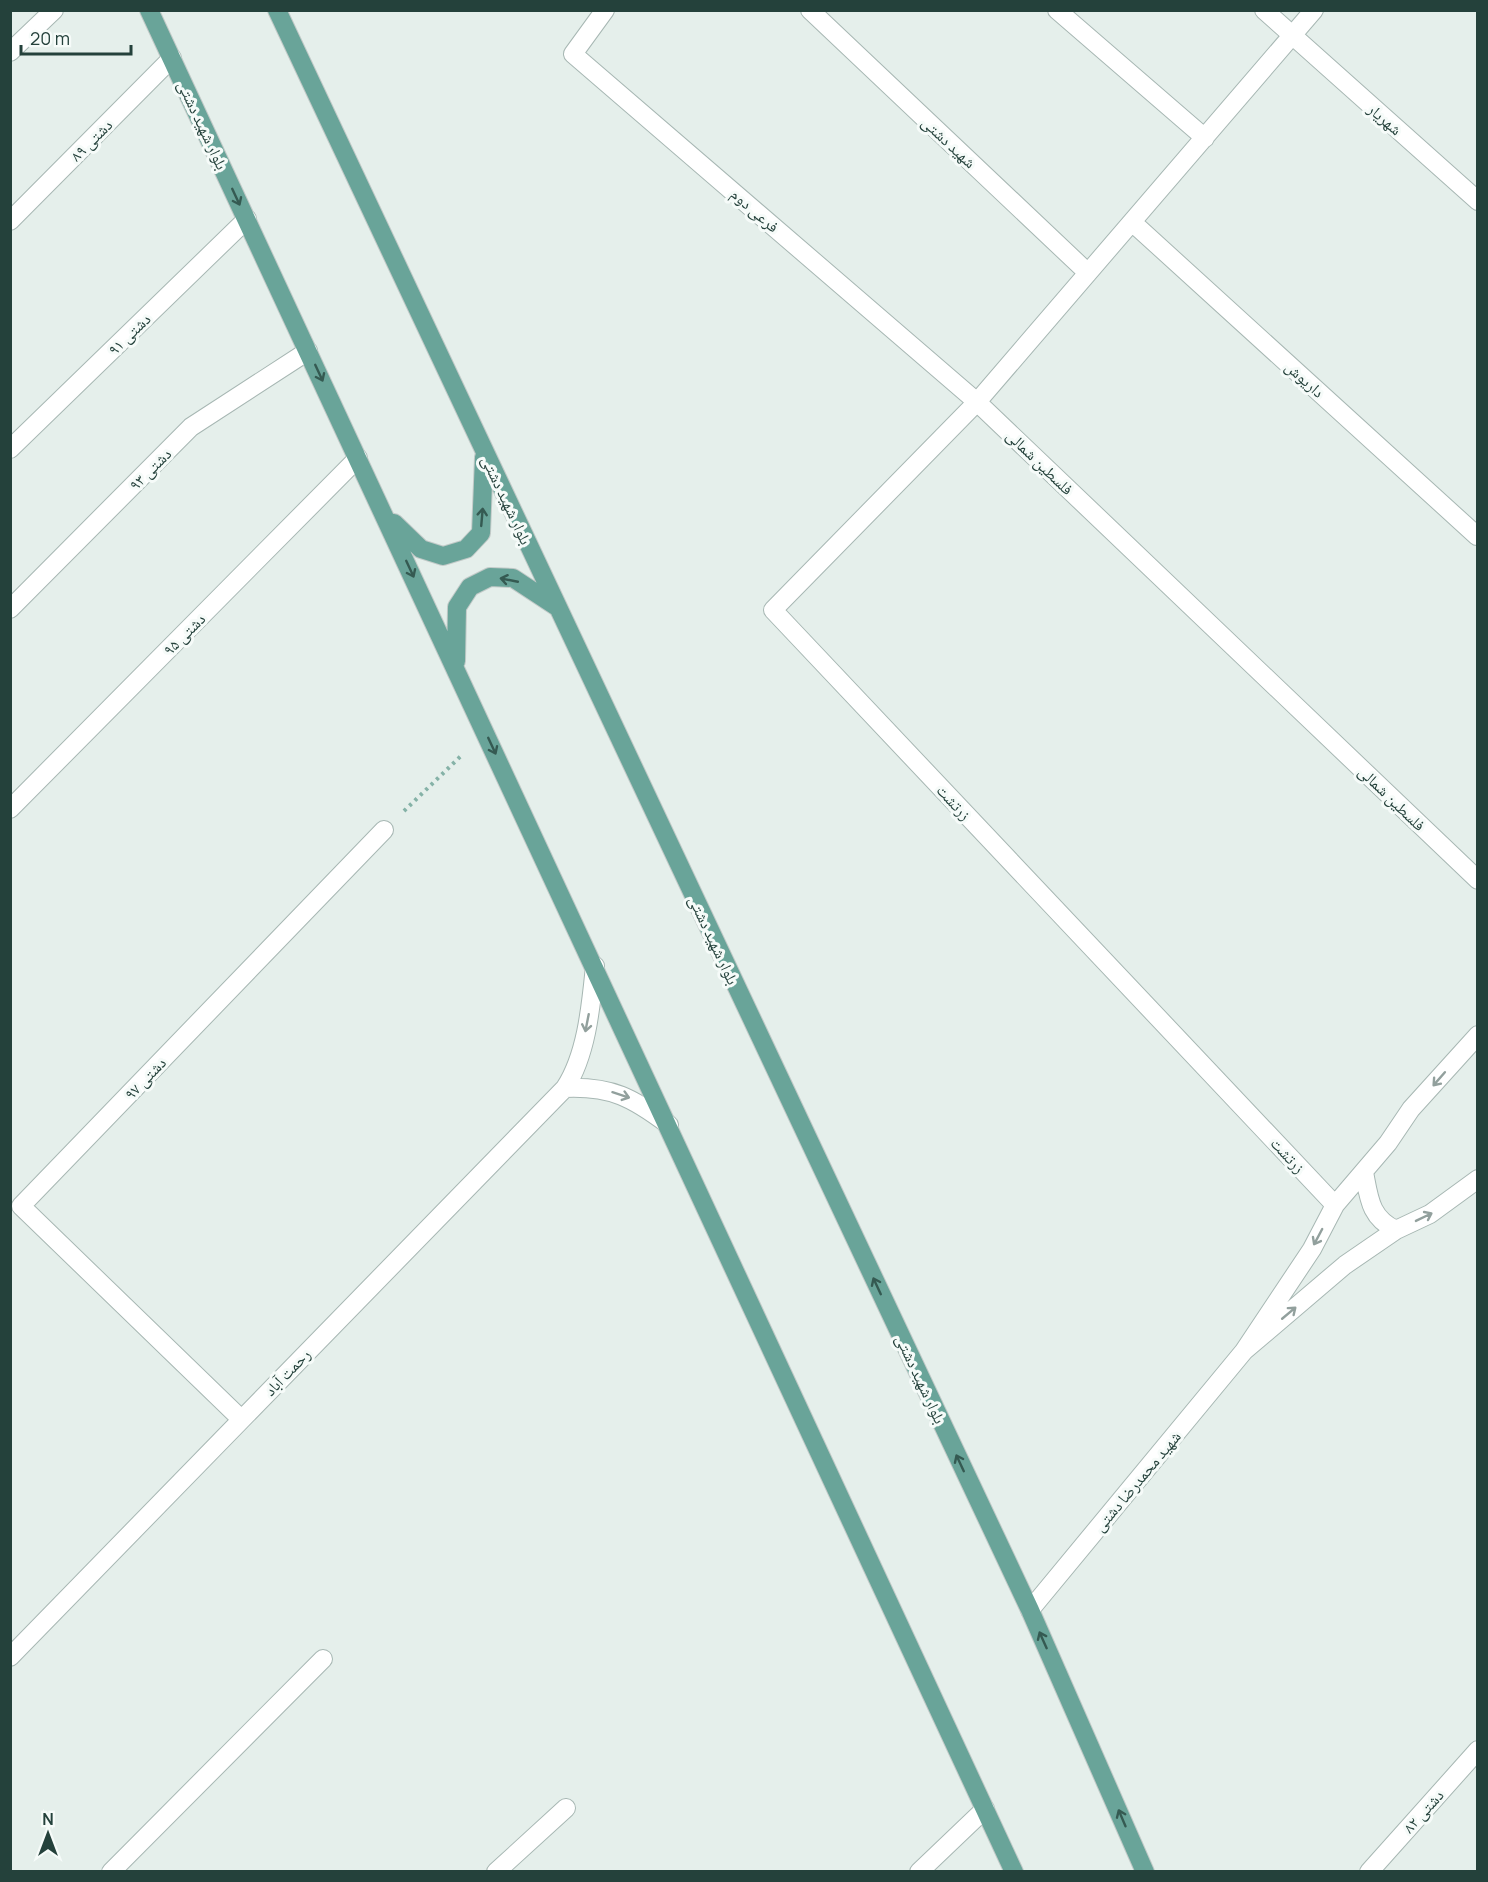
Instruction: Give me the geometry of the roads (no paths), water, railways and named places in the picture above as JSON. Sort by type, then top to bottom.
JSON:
[{"type":"main road","name":"بلوار شهید دشتی","points":[[150,10],[1014,1872]]},
{"type":"main road","name":"بلوار شهید دشتی","points":[[277,10],[1030,1610],[1145,1872]]},
{"type":"main road","points":[[381,508],[402,533],[421,549],[442,556],[466,549],[481,533],[485,452]]},
{"type":"main road","points":[[456,668],[457,607],[470,587],[490,578],[513,578],[558,609]]},
{"type":"street","points":[[10,52],[54,10]]},
{"type":"street","name":"فرعی دوم","points":[[605,10],[573,54],[976,402]]},
{"type":"street","name":"شهید دشتی","points":[[810,10],[1088,273]]},
{"type":"street","points":[[1057,10],[1205,138]]},
{"type":"street","name":"شهریار","points":[[1264,10],[1478,201]]},
{"type":"street","points":[[976,402],[1314,10]]},
{"type":"street","name":"دشتی ۸۹","points":[[10,221],[172,58]]},
{"type":"street","name":"دشتی ۹۱","points":[[10,449],[247,219]]},
{"type":"street","name":"داریوش","points":[[1132,222],[1477,536]]},
{"type":"street","name":"دشتی ۹۳","points":[[10,609],[191,427],[308,351]]},
{"type":"street","name":"فلسطین شمالی","points":[[976,402],[1478,880]]},
{"type":"street","name":"زرتشت","points":[[976,402],[773,610],[1335,1205]]},
{"type":"street","name":"دشتی ۹۵","points":[[10,809],[358,458]]},
{"type":"street","name":"دشتی ۹۷","points":[[242,1419],[16,1211],[384,830]]},
{"type":"street","points":[[565,1088],[584,1036],[595,966]]},
{"type":"street","name":"شهید محمدرضا دشتی","points":[[1030,1610],[1244,1351],[1312,1249],[1335,1205],[1364,1173],[1411,1109],[1478,1035]]},
{"type":"street","points":[[565,1088],[584,1087],[636,1100],[669,1125]]},
{"type":"street","name":"رحمت آباد","points":[[10,1657],[565,1088]]},
{"type":"street","points":[[1364,1173],[1370,1203],[1382,1224],[1396,1230]]},
{"type":"street","name":"شهید محمدرضا دشتی","points":[[1244,1351],[1345,1265],[1396,1230],[1430,1214],[1478,1179]]},
{"type":"street","points":[[111,1872],[323,1659]]},
{"type":"street","name":"دشتی ۸۲","points":[[1368,1872],[1478,1750]]},
{"type":"street","points":[[496,1872],[566,1808]]},
{"type":"street","points":[[919,1872],[985,1809]]}]
